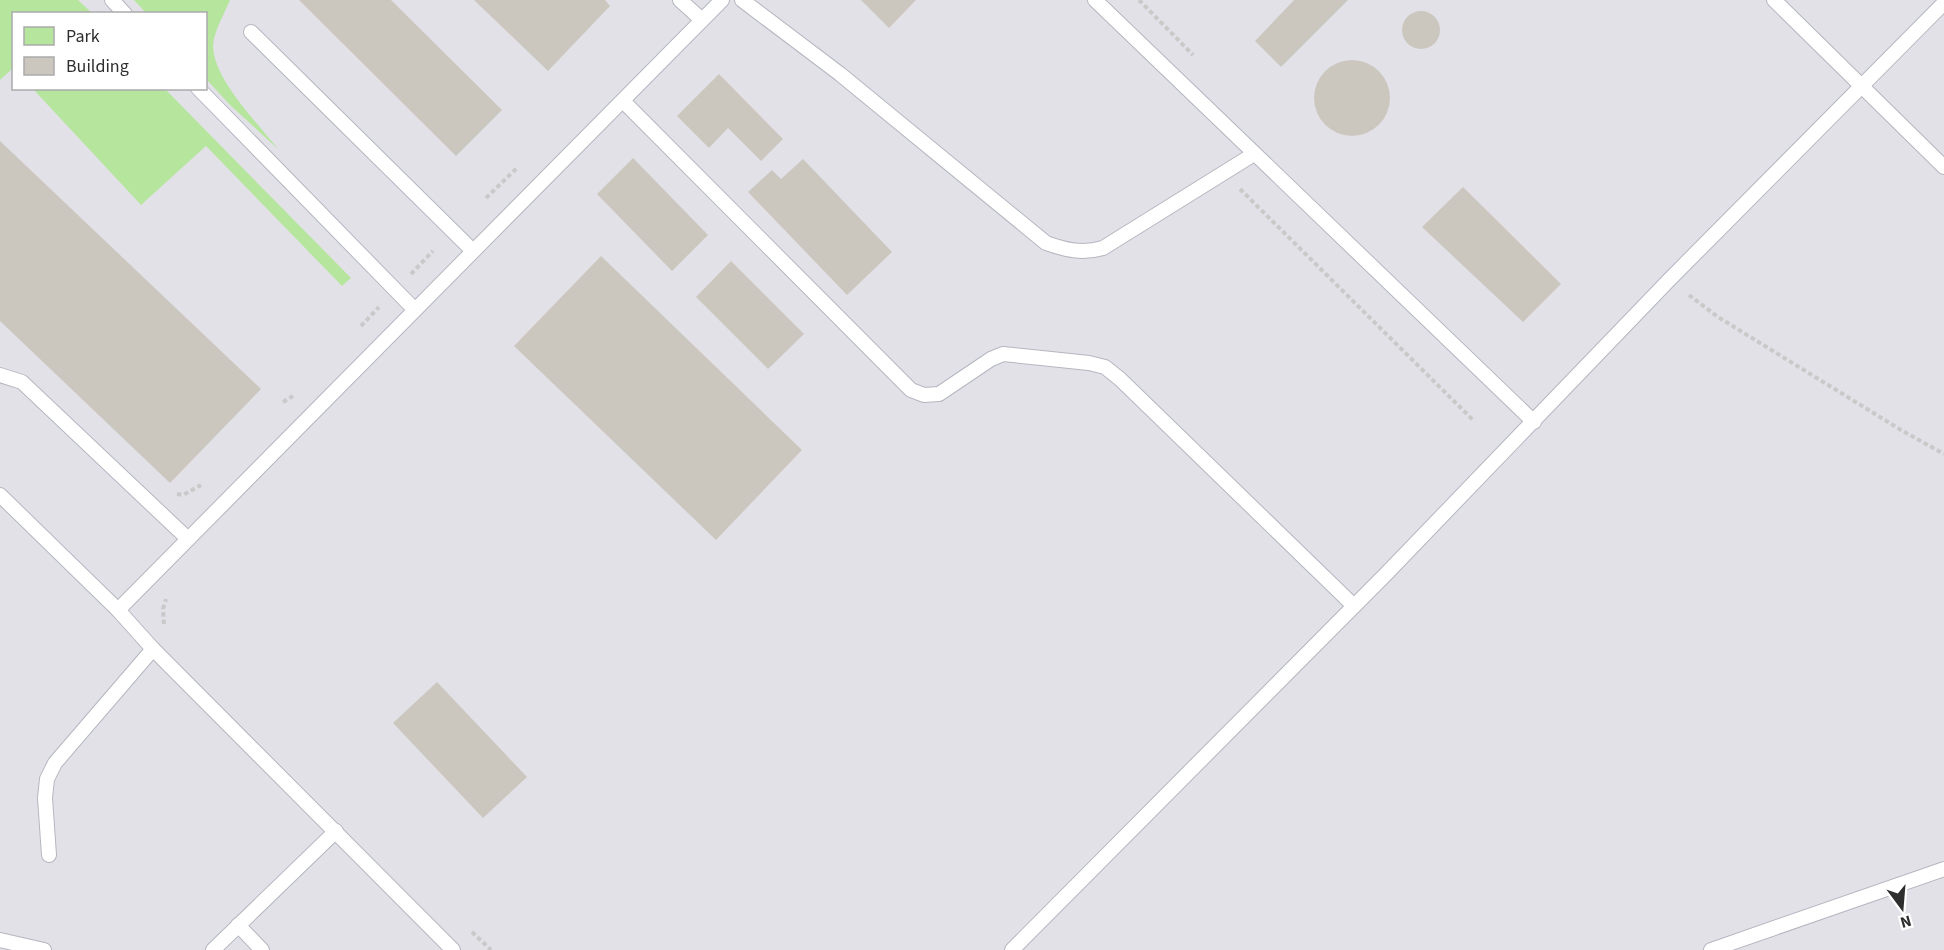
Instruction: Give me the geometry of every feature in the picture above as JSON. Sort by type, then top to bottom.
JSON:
[{"type":"lane","points":[[112,0],[123,12]]},
{"type":"lane","points":[[680,0],[702,20]]},
{"type":"lane","points":[[118,610],[722,0]]},
{"type":"lane","points":[[742,0],[840,74],[1046,243],[1068,251],[1090,252],[1103,248],[1254,154]]},
{"type":"lane","points":[[1095,0],[1534,422]]},
{"type":"lane","points":[[1774,0],[1944,167]]},
{"type":"lane","points":[[1012,950],[1354,606],[1669,280],[1944,3]]},
{"type":"lane","points":[[251,32],[473,251]]},
{"type":"lane","points":[[200,90],[415,310]]},
{"type":"lane","points":[[622,100],[911,390],[924,395],[939,394],[991,359],[1003,354],[1089,363],[1105,368],[1120,379],[1354,606]]},
{"type":"lane","points":[[0,375],[22,382],[189,539]]},
{"type":"lane","points":[[0,495],[118,610],[153,650],[453,950]]},
{"type":"lane","points":[[49,855],[45,798],[47,779],[55,763],[153,650]]},
{"type":"lane","points":[[213,950],[336,831]]},
{"type":"lane","points":[[1711,950],[1944,869]]},
{"type":"lane","points":[[238,925],[262,950]]},
{"type":"lane","points":[[0,940],[44,950]]},
{"type":"path","points":[[1138,0],[1193,55]]},
{"type":"path","points":[[1232,182],[1474,420]]},
{"type":"path","points":[[356,331],[434,251]]},
{"type":"path","points":[[1669,280],[1718,317],[1944,454]]},
{"type":"path","points":[[283,402],[294,396]]},
{"type":"shaded area","points":[[0,0],[1944,0],[1944,950],[0,950]]},
{"type":"green space","points":[[0,0],[78,0],[91,12],[12,12],[12,69],[0,80]]},
{"type":"green space","points":[[134,0],[230,0],[214,39],[214,52],[218,66],[235,97],[278,149],[230,105],[207,80],[207,12],[145,12]]},
{"type":"green space","points":[[34,90],[166,90],[351,278],[342,286],[206,146],[141,205]]},
{"type":"building","points":[[299,0],[391,0],[502,110],[456,156]]},
{"type":"building","points":[[474,0],[605,0],[610,6],[548,71]]},
{"type":"building","points":[[861,0],[916,0],[889,28]]},
{"type":"building","points":[[1294,0],[1348,0],[1281,67],[1255,41]]},
{"type":"building","points":[[1421,11],[1435,16],[1440,30],[1435,44],[1421,49],[1407,44],[1402,30],[1407,16]]},
{"type":"building","points":[[1352,60],[1367,63],[1379,71],[1387,83],[1390,98],[1387,113],[1379,125],[1367,133],[1352,136],[1337,133],[1325,125],[1317,113],[1314,98],[1317,83],[1325,71],[1337,63]]},
{"type":"building","points":[[719,74],[783,139],[761,161],[728,128],[709,148],[677,116]]},
{"type":"building","points":[[0,141],[261,389],[170,483],[0,321]]},
{"type":"building","points":[[633,158],[708,235],[672,271],[597,194]]},
{"type":"building","points":[[803,159],[892,252],[847,295],[748,192],[772,170],[781,179]]},
{"type":"building","points":[[1463,187],[1561,284],[1523,322],[1422,227]]},
{"type":"building","points":[[601,256],[802,450],[716,540],[514,346]]},
{"type":"building","points":[[731,261],[804,334],[768,369],[696,297]]},
{"type":"building","points":[[437,682],[527,777],[483,818],[393,723]]}]
